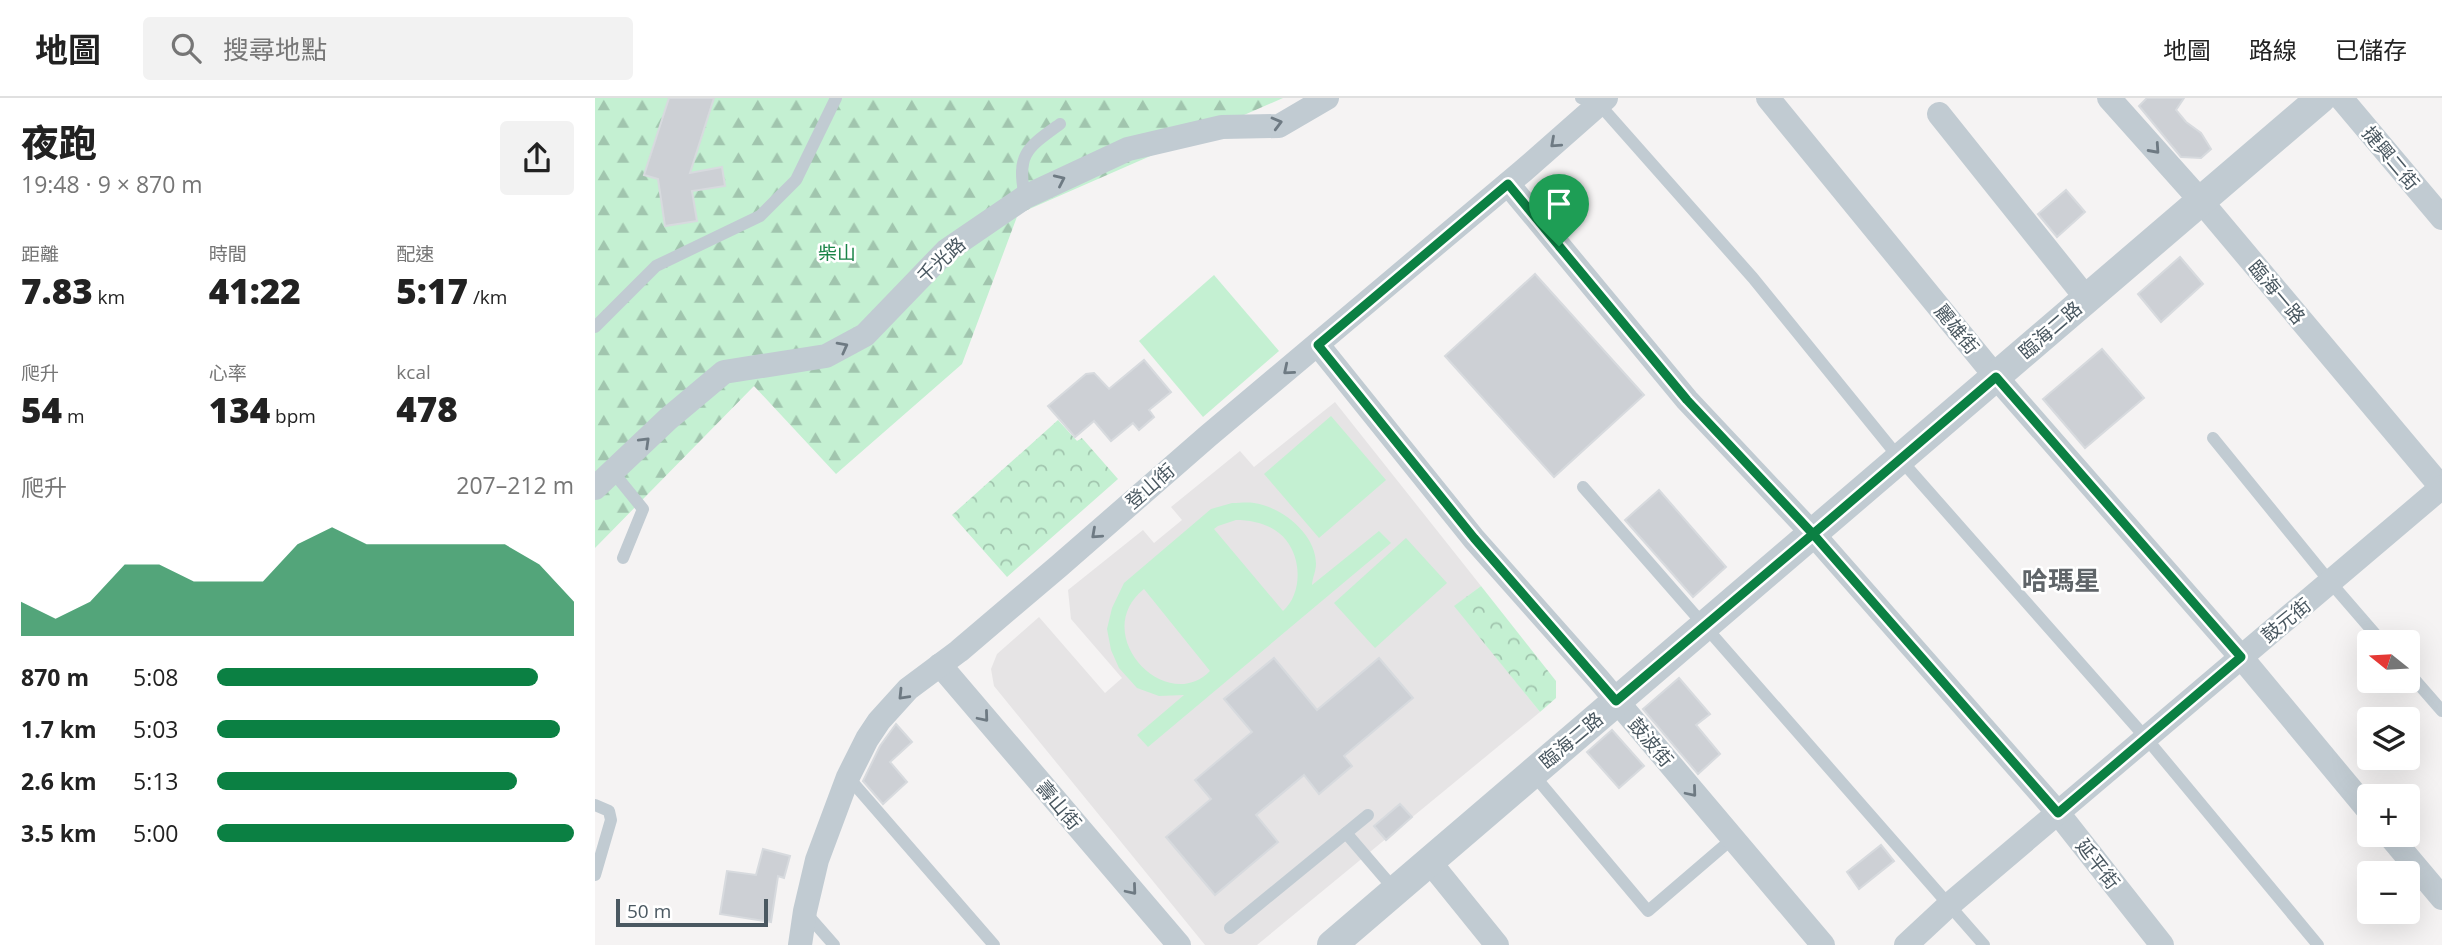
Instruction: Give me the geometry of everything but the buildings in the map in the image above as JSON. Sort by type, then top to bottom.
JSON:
[{"type":"street","name":"千光路","points":[[604,480],[668,419],[725,372],[825,356],[865,335],[946,251],[1025,197],[1128,149],[1222,127],[1279,126],[1327,98]]},
{"type":"street","name":"麗雄街","points":[[1768,98],[1996,377],[2241,657],[2357,797]]},
{"type":"street","name":"臨海一路","points":[[2109,98],[2201,201],[2442,487]]},
{"type":"street","name":"臨海二路","points":[[1333,945],[2321,98]]},
{"type":"street","name":"捷興二街","points":[[2340,98],[2442,218]]},
{"type":"street","name":"登山街","points":[[800,945],[817,860],[848,777],[867,739],[908,689],[1059,566],[1208,436],[1508,184],[1595,100]]},
{"type":"street","points":[[1939,114],[2087,299]]},
{"type":"street","name":"延平街","points":[[1508,184],[1687,400],[1813,534],[2058,813],[2162,945]]},
{"type":"street","name":"鼓波街","points":[[1318,345],[1474,538],[1823,945]]},
{"type":"street","name":"鼓元街","points":[[1906,945],[1949,905],[2442,487]]},
{"type":"street","name":"壽山街","points":[[940,665],[1179,945]]},
{"type":"street","points":[[2399,847],[2442,898]]},
{"type":"street","points":[[1429,861],[1497,945]]},
{"type":"lane","points":[[595,327],[656,266],[760,216],[796,180],[836,98]]},
{"type":"lane","points":[[1595,100],[1753,278],[1900,459],[2145,738],[2318,945]]},
{"type":"lane","points":[[1025,197],[1020,172],[1025,155],[1036,142],[1060,124]]},
{"type":"lane","points":[[2213,438],[2372,630]]},
{"type":"lane","points":[[604,480],[643,509],[623,558]]},
{"type":"lane","points":[[1583,487],[1984,945]]},
{"type":"lane","points":[[2420,686],[2442,711]]},
{"type":"lane","points":[[1532,773],[1648,911],[1732,839]]},
{"type":"lane","points":[[848,777],[994,945]]},
{"type":"lane","points":[[595,805],[609,811],[611,820],[595,875]]},
{"type":"lane","points":[[1230,929],[1368,815]]},
{"type":"lane","points":[[1346,833],[1395,890]]},
{"type":"lane","points":[[805,911],[834,945]]},
{"type":"shaded area","points":[[1335,402],[1481,586],[1455,606],[1540,712],[1257,945],[1205,945],[994,686],[991,669],[997,654],[1039,617],[1105,693],[1122,678],[1071,619],[1068,590],[1143,530],[1154,543],[1182,520],[1171,507],[1240,451],[1254,467]]},
{"type":"green space","name":"柴山","points":[[595,98],[1283,98],[1018,214],[962,364],[836,474],[754,386],[595,548]]},
{"type":"green space","points":[[1214,275],[1279,351],[1203,417],[1139,341]]},
{"type":"green space","points":[[1331,416],[1386,480],[1319,538],[1264,474]]},
{"type":"green space","points":[[1058,420],[1077,441],[1082,438],[1118,479],[1007,577],[952,515]]},
{"type":"green space","points":[[1232,503],[1251,503],[1286,516],[1310,542],[1316,567],[1312,585],[1379,531],[1391,543],[1148,747],[1137,735],[1184,695],[1159,696],[1137,688],[1119,668],[1111,650],[1107,629],[1112,608],[1124,583],[1211,509]],"holes":[[[1236,520],[1257,522],[1270,527],[1281,535],[1291,548],[1297,567],[1297,586],[1294,596],[1283,611],[1214,529]],[[1144,589],[1210,671],[1192,682],[1173,684],[1155,677],[1139,664],[1129,647],[1125,627],[1129,607]]]},
{"type":"green space","points":[[1406,538],[1447,583],[1375,648],[1334,603]]},
{"type":"green space","points":[[1481,586],[1556,681],[1556,698],[1540,712],[1454,606]]},
{"type":"district","name":"哈瑪星","points":[[2061,581]]},
{"type":"route","points":[[1559,246],[1508,184],[1318,345],[1474,538],[1616,701],[1813,534],[2058,813],[2241,657],[1996,377],[1813,534],[1687,400],[1559,246]]}]
